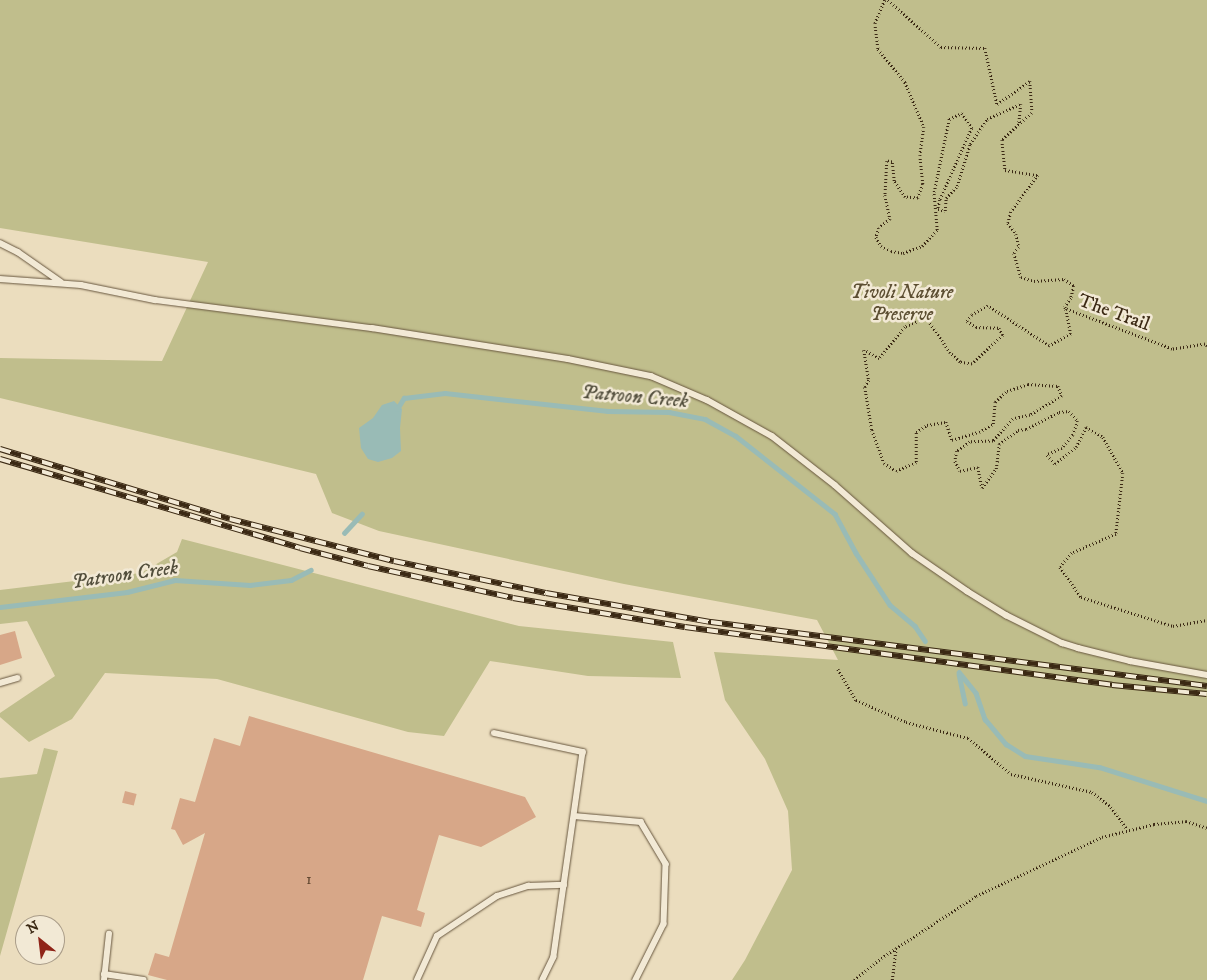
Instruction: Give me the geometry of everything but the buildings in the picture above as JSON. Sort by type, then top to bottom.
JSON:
[{"type":"lane","points":[[0,243],[18,252],[61,282]]},
{"type":"lane","points":[[0,280],[61,282],[155,300],[372,328],[568,360],[651,376],[707,400],[772,436],[828,479],[912,553],[1006,615],[1062,643],[1078,648],[1130,661],[1207,674]]},
{"type":"lane","points":[[0,683],[17,678]]},
{"type":"lane","points":[[494,733],[582,752],[554,957],[543,980]]},
{"type":"lane","points":[[574,816],[641,822],[666,864],[664,924],[636,980]]},
{"type":"lane","points":[[417,980],[437,936],[497,896],[528,886],[564,885]]},
{"type":"lane","points":[[109,934],[104,977],[144,980]]},
{"type":"path","points":[[1019,124],[1021,104],[987,119],[970,144],[957,186],[946,198],[945,211],[938,209],[940,200],[972,128],[962,113],[949,119],[934,192],[937,230],[922,246],[904,253],[891,251],[881,246],[876,237],[879,228],[890,219],[885,195],[887,160],[892,162],[894,181],[905,197],[918,198],[923,184],[920,155],[924,127],[905,82],[878,49],[876,23],[886,0],[941,47],[985,48],[997,104],[1030,81],[1032,113],[1002,140],[1005,170],[1038,175],[1011,212],[1008,223],[1016,234],[1019,247],[1014,253],[1021,277],[1034,281],[1064,279],[1074,286],[1071,298],[1064,307],[1066,309]]},
{"type":"path","name":"The Trail","points":[[1066,309],[1071,334],[1049,346],[988,306],[972,315],[967,321],[976,327],[999,328],[1003,335],[972,364],[960,362],[950,353],[926,318],[905,326],[879,359],[864,350],[869,380],[865,388],[872,430],[884,463],[896,471],[916,462],[916,432],[927,425],[946,422],[952,440],[979,432],[993,424],[995,402],[1007,390],[1028,384],[1058,386],[1062,396],[1030,415],[1012,419],[994,441],[970,442],[957,451],[955,461],[960,470],[978,467],[982,488],[996,469],[999,444],[1018,430],[1026,429],[1058,412],[1069,411],[1078,421],[1073,435],[1062,448],[1046,454],[1055,464],[1076,447],[1086,427],[1102,437],[1123,472],[1116,534],[1072,553],[1060,567],[1081,597],[1173,626],[1207,620]]},
{"type":"path","name":"The Trail","points":[[1066,309],[1172,349],[1206,344],[1207,346]]},
{"type":"path","points":[[838,669],[856,700],[906,722],[968,738],[1011,774],[1092,792],[1111,807],[1127,829]]},
{"type":"path","points":[[854,980],[870,965],[984,892],[1068,852],[1127,829],[1186,821],[1207,828]]},
{"type":"path","points":[[892,980],[896,948]]},
{"type":"green space","name":"Tivoli Nature Preserve","points":[[0,0],[1207,0],[1207,980],[732,980],[745,960],[792,870],[788,811],[765,759],[725,700],[714,652],[838,660],[817,620],[624,584],[379,531],[332,513],[316,474],[0,398],[0,358],[162,361],[208,262],[0,228]]},
{"type":"green space","points":[[182,539],[519,626],[673,642],[681,678],[588,676],[490,661],[444,736],[408,732],[217,679],[105,673],[72,719],[29,742],[0,717],[0,713],[55,676],[27,621],[0,624],[0,590],[141,573],[177,552]]},
{"type":"green space","points":[[44,748],[58,751],[0,956],[0,778],[37,774]]},
{"type":"water","points":[[394,401],[402,409],[400,428],[401,451],[392,458],[378,462],[368,459],[361,448],[359,428],[373,418],[382,405]]},
{"type":"waterway","name":"Patroon Creek","points":[[397,409],[404,398],[445,393],[608,411],[669,412],[705,419],[736,436],[835,514],[856,553],[890,605],[915,626],[925,641]]},
{"type":"waterway","name":"Patroon Creek","points":[[344,533],[362,514]]},
{"type":"waterway","name":"Patroon Creek","points":[[0,607],[127,592],[175,580],[250,585],[291,580],[311,570]]},
{"type":"waterway","points":[[959,672],[976,693],[985,719],[1006,744],[1025,756],[1099,767],[1207,801]]},
{"type":"waterway","name":"Patroon Creek","points":[[959,674],[965,703]]},
{"type":"railway","points":[[0,449],[230,519],[394,561],[546,593],[711,622],[1207,686]]},
{"type":"railway","points":[[0,459],[300,548],[368,566],[513,598],[685,627],[1112,685],[1207,694]]}]
